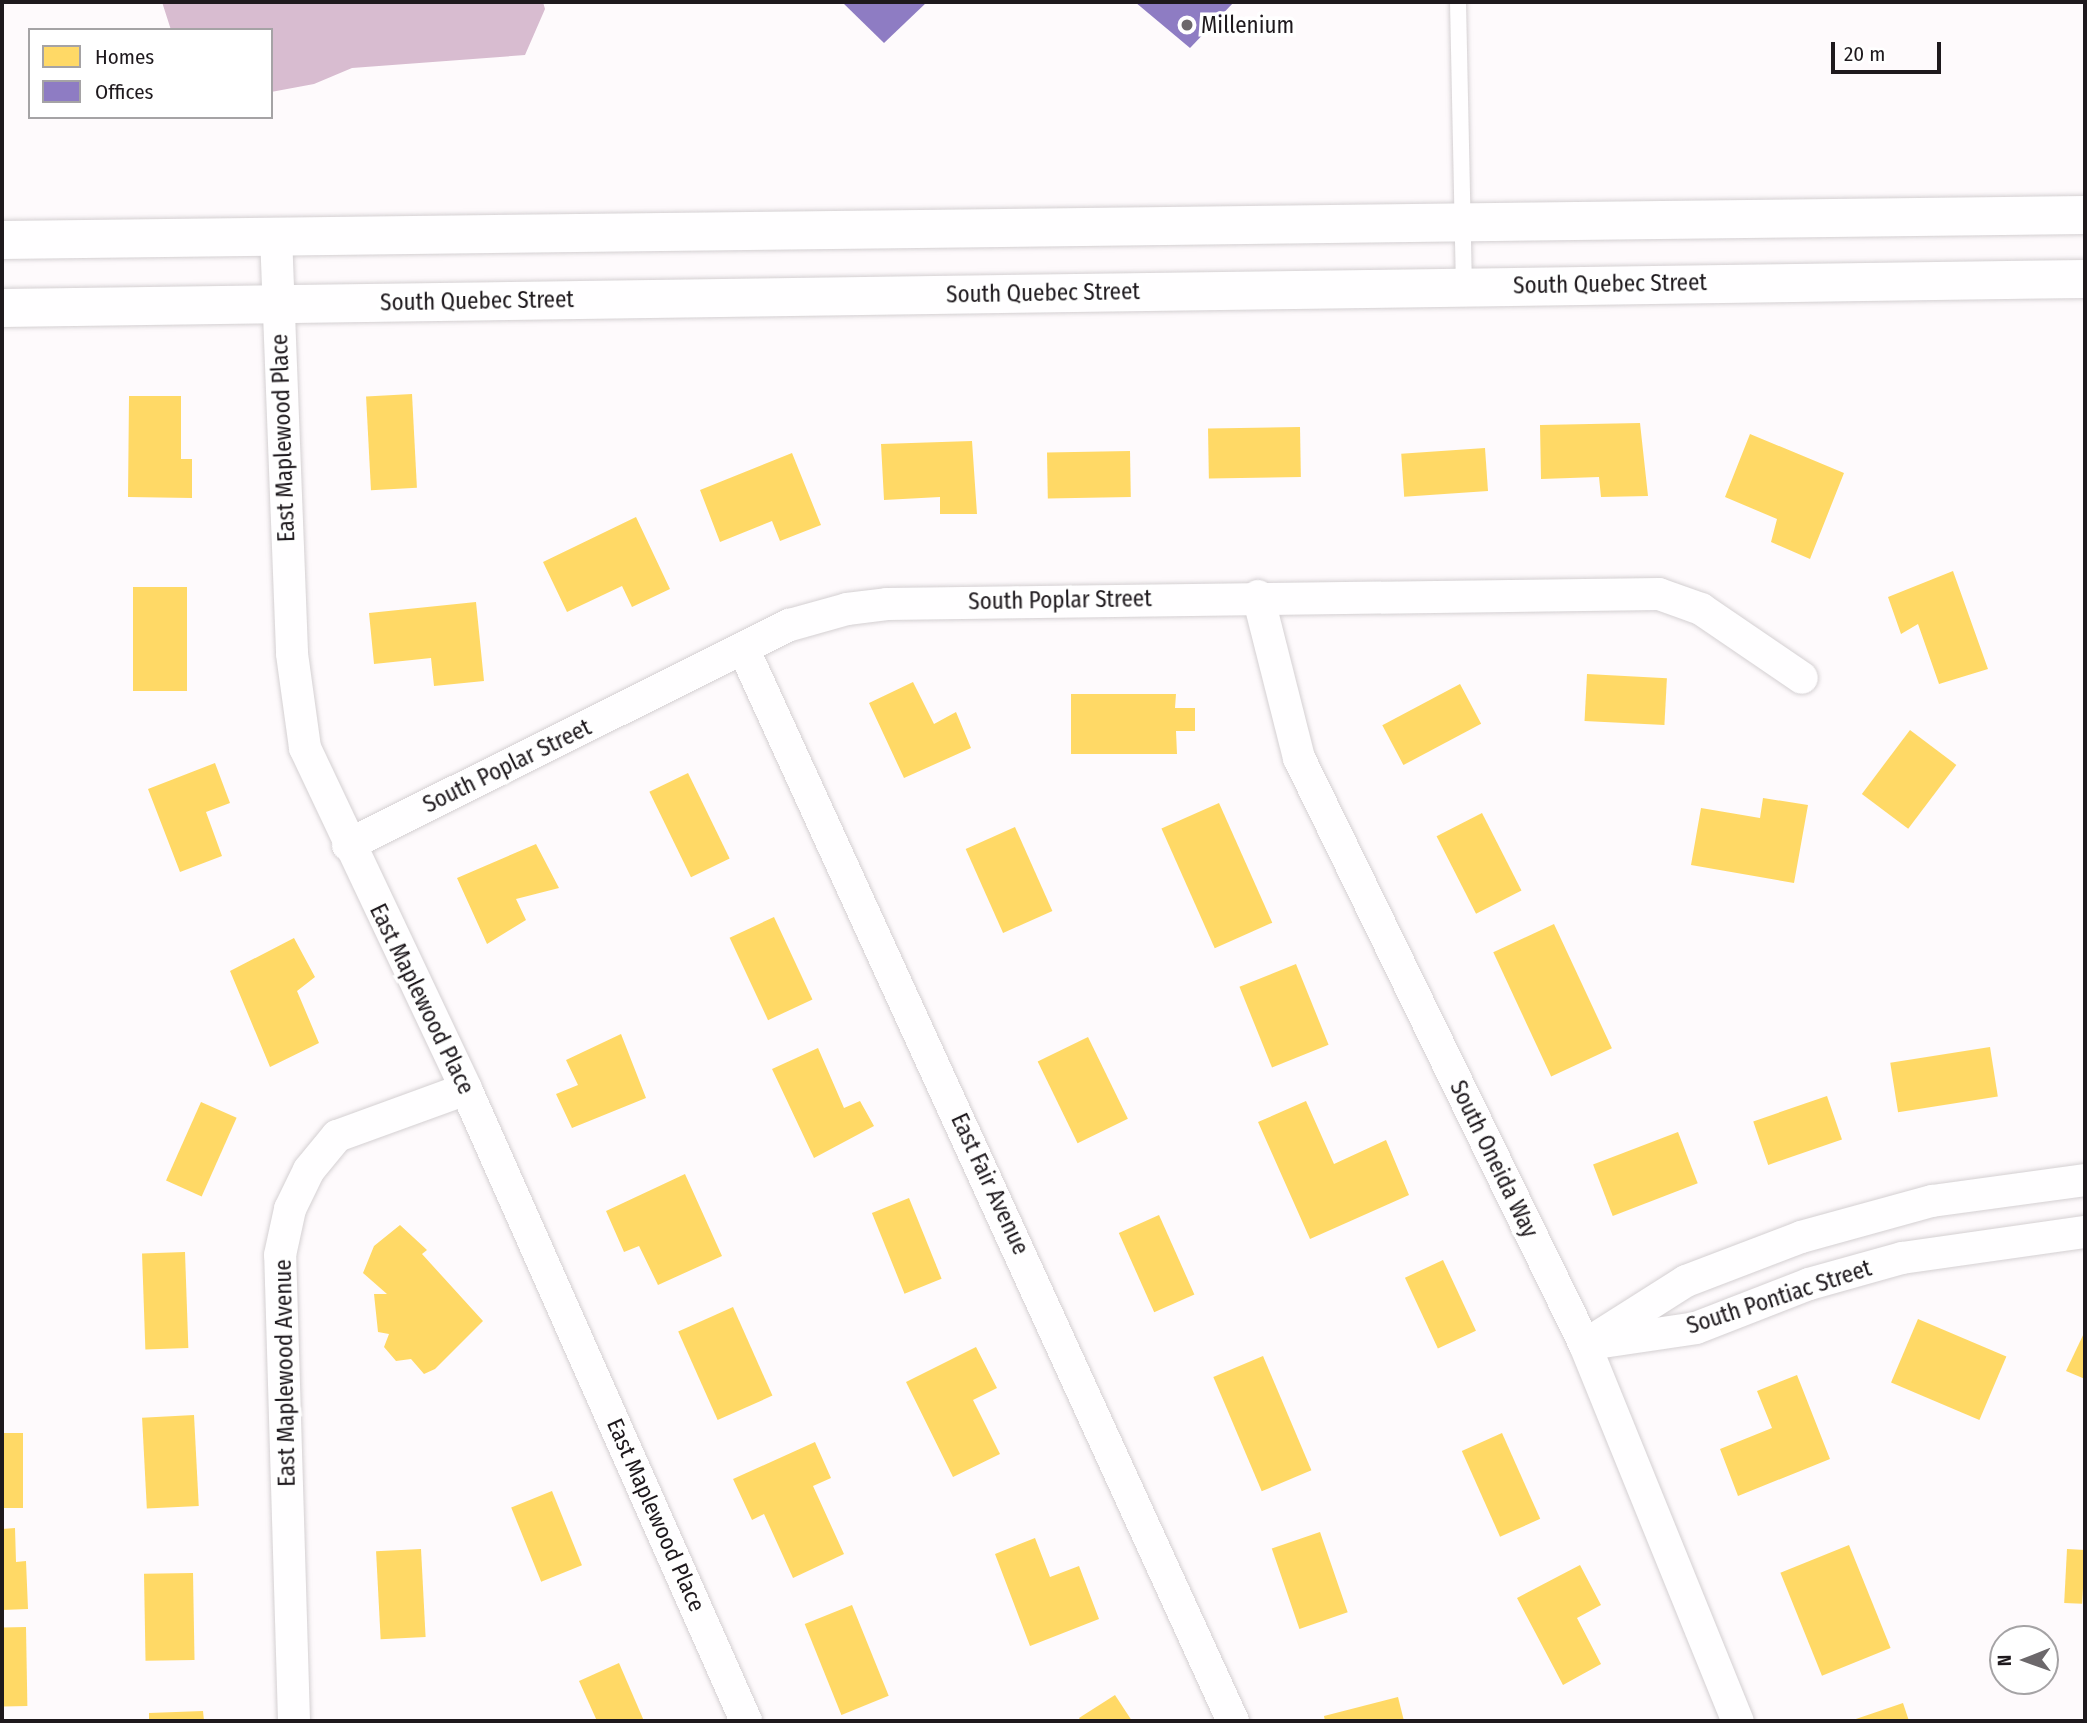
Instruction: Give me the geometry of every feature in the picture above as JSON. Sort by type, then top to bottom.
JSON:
[{"type":"main road","points":[[2,240],[1463,219],[2085,215]]},
{"type":"main road","name":"South Quebec Street","points":[[2,308],[2085,279]]},
{"type":"street","name":"East Maplewood Place","points":[[276,235],[296,707],[305,748],[348,845],[466,1089],[746,1721]]},
{"type":"street","name":"South Poplar Street","points":[[348,845],[790,625],[847,609],[887,604],[1258,596],[1659,594],[1701,609],[1802,678]]},
{"type":"street","name":"South Oneida Way","points":[[1258,596],[1299,758],[1585,1345],[1738,1721]]},
{"type":"street","name":"East Fair Avenue","points":[[743,648],[1233,1721]]},
{"type":"street","name":"East Maplewood Avenue","points":[[294,1721],[281,1255],[290,1209],[309,1170],[337,1136],[466,1089]]},
{"type":"street","name":"South Pontiac Street","points":[[1585,1345],[1686,1281],[1801,1237],[1932,1201],[2085,1180]]},
{"type":"street","name":"South Pontiac Street","points":[[1585,1345],[1696,1328],[1809,1284],[1902,1258],[2085,1232]]},
{"type":"lane","points":[[1458,2],[1464,286]]},
{"type":"shaded area","points":[[162,2],[543,2],[545,9],[525,55],[352,68],[314,84],[273,92],[273,28],[170,28]]},
{"type":"building: Homes","points":[[412,394],[417,488],[371,490],[366,396]]},
{"type":"building: Homes","points":[[129,396],[181,396],[181,459],[192,459],[192,498],[128,497]]},
{"type":"building: Homes","points":[[1640,423],[1648,496],[1601,497],[1599,477],[1541,479],[1540,425]]},
{"type":"building: Homes","points":[[1300,427],[1301,477],[1209,479],[1208,429]]},
{"type":"building: Homes","points":[[1750,434],[1844,473],[1810,559],[1771,542],[1777,519],[1725,497]]},
{"type":"building: Homes","points":[[972,441],[977,514],[940,514],[940,497],[884,500],[881,444]]},
{"type":"building: Homes","points":[[1485,448],[1488,491],[1404,497],[1401,454]]},
{"type":"building: Homes","points":[[1130,451],[1131,497],[1048,498],[1047,452]]},
{"type":"building: Homes","points":[[792,453],[821,525],[780,541],[772,521],[720,542],[700,490]]},
{"type":"building: Homes","points":[[636,517],[670,589],[632,607],[622,586],[567,612],[543,562]]},
{"type":"building: Homes","points":[[1953,571],[1988,669],[1939,684],[1918,624],[1901,634],[1888,597]]},
{"type":"building: Homes","points":[[133,587],[187,587],[187,691],[133,691]]},
{"type":"building: Homes","points":[[476,602],[484,681],[434,686],[431,658],[374,664],[369,613]]},
{"type":"building: Homes","points":[[1587,674],[1667,678],[1664,725],[1585,721]]},
{"type":"building: Homes","points":[[913,682],[934,724],[956,712],[971,748],[904,778],[869,703]]},
{"type":"building: Homes","points":[[1460,684],[1481,724],[1403,765],[1382,725]]},
{"type":"building: Homes","points":[[1071,694],[1176,694],[1175,708],[1195,708],[1195,731],[1176,731],[1177,754],[1071,754]]},
{"type":"building: Homes","points":[[1910,730],[1956,765],[1908,829],[1862,794]]},
{"type":"building: Homes","points":[[215,763],[230,803],[206,812],[222,856],[180,872],[148,789]]},
{"type":"building: Homes","points":[[688,773],[730,858],[691,877],[649,792]]},
{"type":"building: Homes","points":[[1763,798],[1808,805],[1794,883],[1691,865],[1701,808],[1760,818]]},
{"type":"building: Homes","points":[[1219,803],[1272,923],[1215,948],[1161,829]]},
{"type":"building: Homes","points":[[1482,813],[1521,891],[1476,914],[1437,836]]},
{"type":"building: Homes","points":[[1015,827],[1052,911],[1003,933],[966,849]]},
{"type":"building: Homes","points":[[536,844],[559,888],[516,899],[526,920],[487,944],[457,878]]},
{"type":"building: Homes","points":[[774,917],[812,999],[768,1020],[730,938]]},
{"type":"building: Homes","points":[[1554,924],[1612,1048],[1551,1076],[1493,952]]},
{"type":"building: Homes","points":[[294,938],[315,977],[297,991],[319,1043],[270,1067],[230,971]]},
{"type":"building: Homes","points":[[1296,964],[1329,1045],[1272,1068],[1239,987]]},
{"type":"building: Homes","points":[[621,1034],[646,1098],[572,1128],[556,1094],[578,1085],[566,1060]]},
{"type":"building: Homes","points":[[1088,1037],[1128,1119],[1078,1143],[1038,1062]]},
{"type":"building: Homes","points":[[1990,1047],[1998,1096],[1898,1112],[1890,1063]]},
{"type":"building: Homes","points":[[818,1048],[844,1108],[860,1101],[874,1126],[814,1158],[772,1069]]},
{"type":"building: Homes","points":[[1827,1096],[1842,1139],[1768,1165],[1753,1121]]},
{"type":"building: Homes","points":[[1306,1101],[1334,1164],[1386,1140],[1409,1195],[1310,1239],[1258,1122]]},
{"type":"building: Homes","points":[[201,1102],[237,1118],[202,1196],[166,1181]]},
{"type":"building: Homes","points":[[1678,1132],[1698,1183],[1613,1216],[1593,1165]]},
{"type":"building: Homes","points":[[685,1174],[722,1256],[658,1285],[639,1246],[624,1252],[606,1211]]},
{"type":"building: Homes","points":[[909,1198],[942,1279],[905,1294],[872,1213]]},
{"type":"building: Homes","points":[[1159,1215],[1194,1294],[1154,1312],[1119,1233]]},
{"type":"building: Homes","points":[[400,1225],[427,1250],[422,1254],[483,1321],[435,1369],[424,1374],[411,1359],[396,1361],[384,1347],[389,1334],[378,1332],[374,1294],[387,1294],[363,1273],[374,1246]]},
{"type":"building: Homes","points":[[185,1252],[188,1348],[145,1349],[142,1254]]},
{"type":"building: Homes","points":[[1443,1260],[1476,1331],[1438,1348],[1405,1278]]},
{"type":"building: Homes","points":[[733,1307],[772,1396],[718,1420],[678,1331]]},
{"type":"building: Homes","points":[[1918,1319],[2006,1357],[1979,1420],[1891,1383]]},
{"type":"building: Homes","points":[[2085,1331],[2085,1379],[2066,1371]]},
{"type":"building: Homes","points":[[976,1347],[997,1388],[973,1400],[1000,1454],[953,1477],[906,1382]]},
{"type":"building: Homes","points":[[1263,1356],[1311,1470],[1262,1491],[1213,1377]]},
{"type":"building: Homes","points":[[1797,1375],[1830,1459],[1738,1496],[1720,1449],[1772,1428],[1757,1391]]},
{"type":"building: Homes","points":[[194,1415],[199,1506],[147,1509],[142,1418]]},
{"type":"building: Homes","points":[[2,1433],[23,1433],[23,1508],[2,1508]]},
{"type":"building: Homes","points":[[1502,1433],[1540,1519],[1500,1537],[1462,1451]]},
{"type":"building: Homes","points":[[815,1442],[831,1478],[813,1486],[844,1554],[793,1578],[764,1514],[752,1520],[733,1479]]},
{"type":"building: Homes","points":[[552,1491],[582,1565],[541,1582],[511,1507]]},
{"type":"building: Homes","points":[[15,1528],[16,1562],[26,1561],[28,1609],[2,1610],[2,1529]]},
{"type":"building: Homes","points":[[1320,1532],[1348,1612],[1299,1629],[1272,1549]]},
{"type":"building: Homes","points":[[1035,1538],[1050,1577],[1079,1566],[1099,1619],[1030,1646],[995,1554]]},
{"type":"building: Homes","points":[[1849,1545],[1891,1648],[1822,1676],[1780,1573]]},
{"type":"building: Homes","points":[[421,1549],[426,1637],[381,1639],[376,1551]]},
{"type":"building: Homes","points":[[2067,1549],[2085,1550],[2082,1604],[2064,1603]]},
{"type":"building: Homes","points":[[1580,1565],[1601,1605],[1577,1618],[1601,1664],[1563,1685],[1517,1598]]},
{"type":"building: Homes","points":[[193,1573],[195,1660],[146,1661],[144,1574]]},
{"type":"building: Homes","points":[[852,1605],[889,1696],[841,1715],[805,1624]]},
{"type":"building: Homes","points":[[2,1627],[26,1627],[27,1706],[3,1706]]},
{"type":"building: Homes","points":[[619,1663],[644,1721],[597,1721],[579,1681]]},
{"type":"building: Homes","points":[[1115,1695],[1132,1721],[1081,1721],[1079,1718]]},
{"type":"building: Homes","points":[[1398,1697],[1404,1721],[1325,1721],[1324,1716]]},
{"type":"building: Homes","points":[[1903,1703],[1909,1721],[1850,1721]]},
{"type":"building: Homes","points":[[203,1711],[204,1721],[149,1721],[149,1713]]},
{"type":"building: Offices","points":[[842,2],[927,2],[884,43]]},
{"type":"building: Offices","name":"Millenium","points":[[1135,2],[1234,2],[1190,48]]},
{"type":"place","name":"Millenium","points":[[1187,25]]}]
